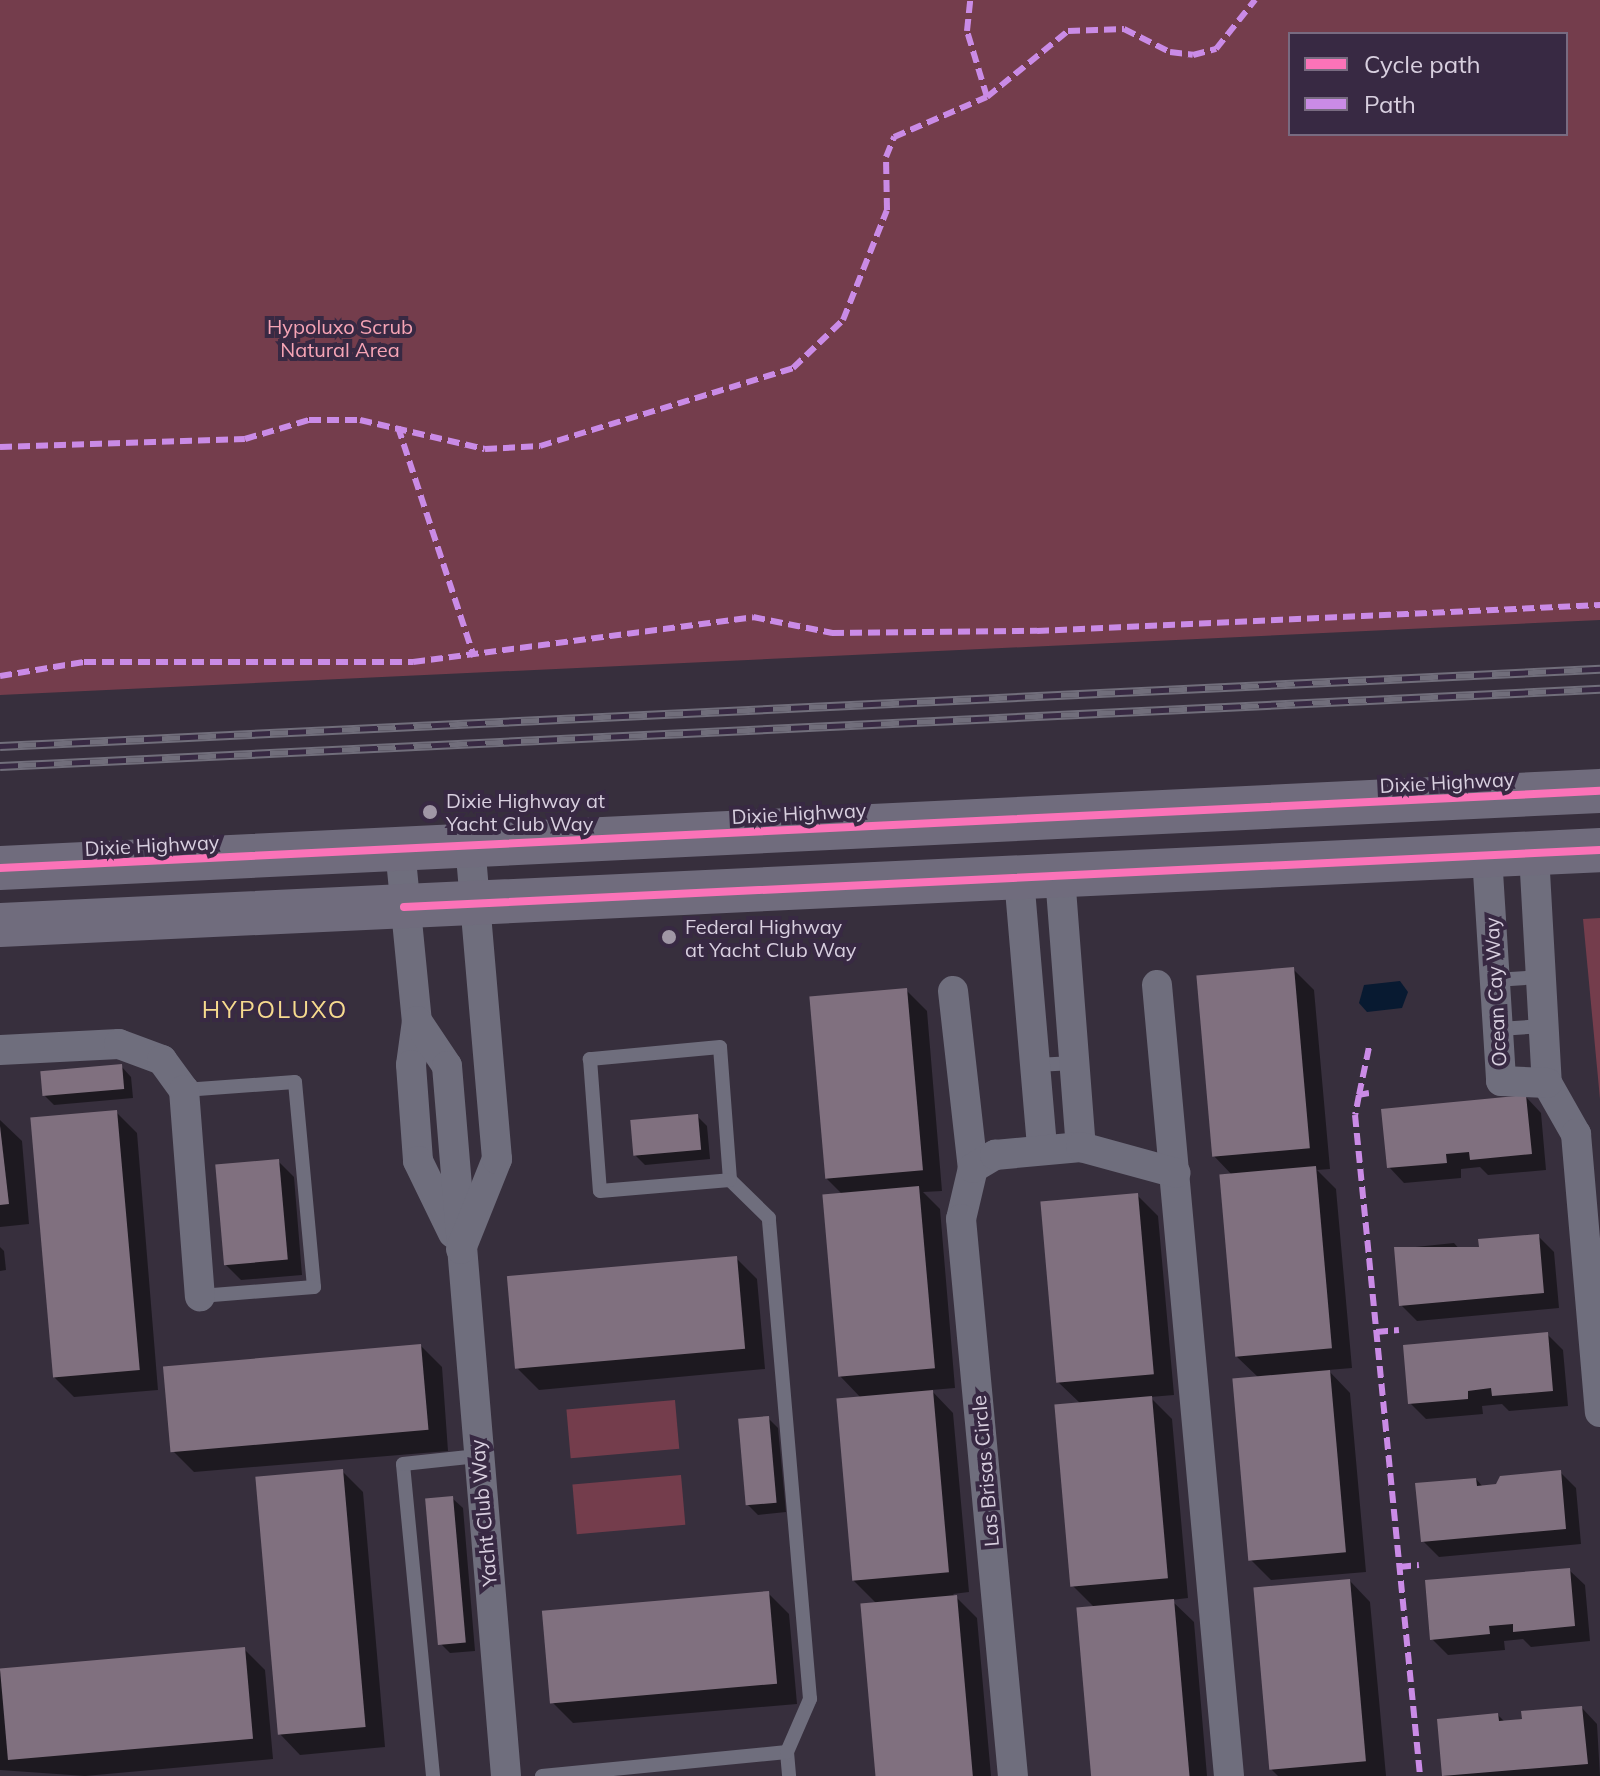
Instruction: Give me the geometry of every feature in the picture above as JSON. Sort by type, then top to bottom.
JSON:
[{"type":"main road","name":"Dixie Highway","points":[[0,868],[1600,791]]},
{"type":"main road","points":[[0,925],[1600,850]]},
{"type":"street","name":"Yacht Club Way","points":[[461,1249],[497,1159],[470,845]]},
{"type":"street","name":"Yacht Club Way","points":[[400,849],[417,1021],[414,1099],[418,1161],[461,1249]]},
{"type":"street","points":[[1534,854],[1547,1083],[1576,1134],[1600,1412]]},
{"type":"street","name":"Ocean Cay Way","points":[[1487,856],[1501,1081],[1547,1083]]},
{"type":"street","points":[[1040,877],[1075,1063],[1081,1147]]},
{"type":"street","points":[[1040,877],[1035,1065],[1042,1149]]},
{"type":"street","points":[[1157,985],[1229,1776]]},
{"type":"street","name":"Las Brisas Circle","points":[[953,991],[973,1168],[961,1219],[1013,1776]]},
{"type":"street","name":"Yacht Club Way","points":[[417,1021],[439,1045],[450,1100],[506,1776]]},
{"type":"street","points":[[0,1050],[119,1044],[162,1060],[184,1090],[200,1296]]},
{"type":"street","points":[[414,1099],[492,1101]]},
{"type":"street","points":[[973,1168],[995,1155],[1081,1147],[1176,1173]]},
{"type":"lane","points":[[1495,980],[1540,977]]},
{"type":"lane","points":[[1499,1029],[1543,1026]]},
{"type":"lane","points":[[730,1180],[600,1191],[590,1059],[720,1047],[730,1180],[769,1218],[810,1699],[787,1752],[789,1776]]},
{"type":"lane","points":[[1035,1065],[1075,1063]]},
{"type":"lane","points":[[184,1090],[295,1082],[314,1287],[200,1296]]},
{"type":"lane","points":[[433,1776],[403,1464],[478,1456]]},
{"type":"lane","points":[[542,1776],[687,1769],[787,1752]]},
{"type":"green space","name":"Hypoluxo Scrub Natural Area","points":[[0,0],[1600,0],[1600,620],[0,695]]},
{"type":"green space","points":[[1600,918],[1600,1099],[1583,919]]},
{"type":"green space","points":[[675,1400],[679,1449],[571,1458],[566,1409]]},
{"type":"green space","points":[[681,1475],[685,1525],[577,1534],[572,1484]]},
{"type":"water","points":[[1400,981],[1408,992],[1402,1008],[1367,1012],[1359,1003],[1364,985]]},
{"type":"building","points":[[1294,967],[1310,1148],[1212,1157],[1196,976]]},
{"type":"building","points":[[907,988],[923,1170],[825,1179],[809,997]]},
{"type":"building","points":[[122,1064],[124,1089],[42,1096],[40,1071]]},
{"type":"building","points":[[1526,1095],[1532,1154],[1470,1160],[1469,1152],[1446,1154],[1447,1163],[1387,1168],[1381,1109]]},
{"type":"building","points":[[117,1110],[140,1370],[53,1378],[30,1118]]},
{"type":"building","points":[[698,1114],[701,1150],[633,1156],[630,1120]]},
{"type":"building","points":[[0,1126],[9,1204],[0,1205]]},
{"type":"building","points":[[279,1159],[288,1260],[224,1265],[215,1165]]},
{"type":"building","points":[[1316,1166],[1332,1348],[1235,1357],[1219,1174]]},
{"type":"building","points":[[919,1186],[935,1368],[838,1377],[822,1194]]},
{"type":"building","points":[[1138,1193],[1154,1374],[1056,1383],[1040,1202]]},
{"type":"building","points":[[1539,1234],[1544,1293],[1399,1306],[1394,1247],[1479,1247],[1478,1239]]},
{"type":"building","points":[[737,1256],[745,1349],[515,1369],[507,1276]]},
{"type":"building","points":[[1548,1332],[1553,1391],[1492,1396],[1491,1388],[1468,1391],[1468,1399],[1408,1404],[1403,1345]]},
{"type":"building","points":[[421,1344],[428,1430],[170,1452],[163,1367]]},
{"type":"building","points":[[1330,1370],[1346,1552],[1248,1561],[1232,1379]]},
{"type":"building","points":[[933,1390],[949,1572],[852,1581],[836,1398]]},
{"type":"building","points":[[1152,1396],[1168,1578],[1070,1587],[1054,1405]]},
{"type":"building","points":[[769,1416],[777,1503],[746,1505],[738,1419]]},
{"type":"building","points":[[343,1469],[366,1727],[278,1735],[255,1477]]},
{"type":"building","points":[[1561,1470],[1566,1529],[1421,1542],[1415,1483],[1476,1478],[1477,1486],[1496,1484],[1500,1476]]},
{"type":"building","points":[[453,1496],[466,1642],[438,1645],[425,1498]]},
{"type":"building","points":[[1570,1568],[1575,1626],[1513,1632],[1513,1624],[1489,1626],[1490,1634],[1430,1640],[1425,1580]]},
{"type":"building","points":[[1350,1579],[1366,1761],[1269,1770],[1253,1587]]},
{"type":"building","points":[[769,1591],[777,1684],[550,1704],[542,1611]]},
{"type":"building","points":[[957,1595],[973,1776],[875,1776],[860,1603]]},
{"type":"building","points":[[1174,1599],[1189,1776],[1091,1776],[1076,1608]]},
{"type":"building","points":[[245,1647],[253,1739],[8,1760],[0,1668]]},
{"type":"building","points":[[1582,1706],[1588,1764],[1442,1776],[1437,1719],[1498,1713],[1499,1721],[1522,1719],[1521,1711]]},
{"type":"railway","points":[[0,746],[1600,669]]},
{"type":"railway","points":[[0,766],[1600,689]]},
{"type":"marked path","points":[[0,447],[245,439],[309,420],[360,420],[485,449],[540,446],[793,368],[843,320],[887,210],[886,157],[894,137],[987,97],[967,31],[970,0]]},
{"type":"marked path","points":[[987,97],[1068,31],[1124,29],[1170,52],[1193,55],[1216,49],[1255,0]]},
{"type":"marked path","points":[[398,427],[474,657]]},
{"type":"marked path","points":[[0,676],[84,662],[413,662],[753,617],[832,633],[1037,631],[1600,605]]},
{"type":"marked path","points":[[1359,1095],[1369,1047]]},
{"type":"marked path","points":[[1369,1093],[1359,1095],[1355,1115],[1420,1776]]},
{"type":"marked path","points":[[1376,1332],[1399,1330]]},
{"type":"marked path","points":[[1399,1567],[1419,1565]]},
{"type":"cycle path","points":[[0,868],[1600,791]]},
{"type":"cycle path","points":[[404,907],[1600,850]]},
{"type":"place","name":"Dixie Highway at Yacht Club Way","points":[[430,812]]},
{"type":"place","name":"Federal Highway at Yacht Club Way","points":[[669,937]]},
{"type":"district","name":"HYPOLUXO","points":[[275,1010]]}]
